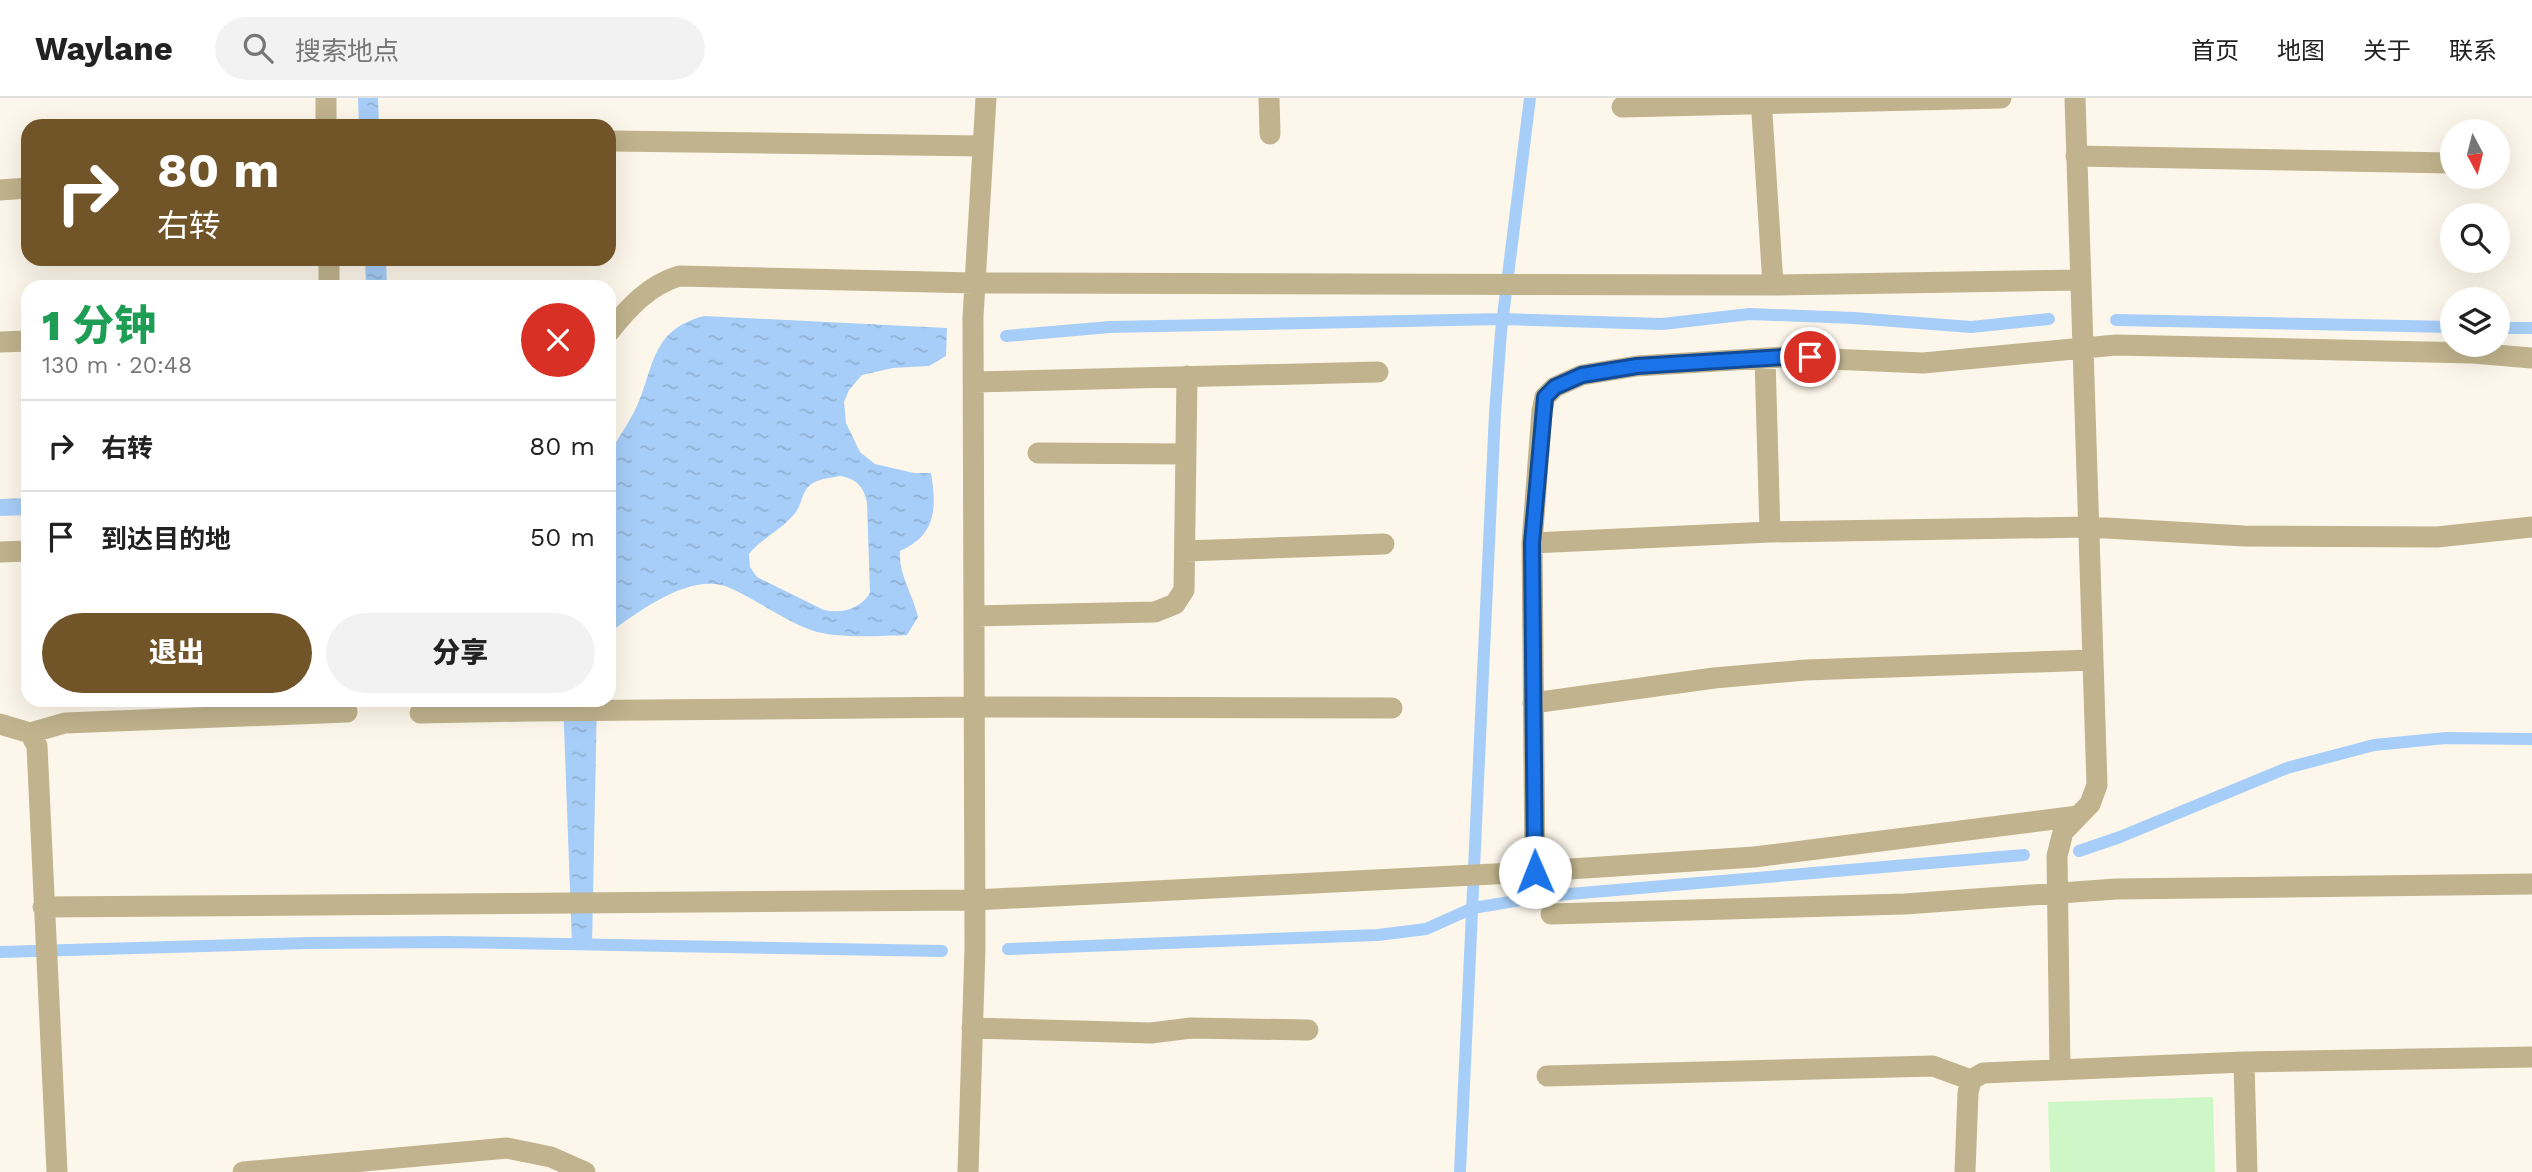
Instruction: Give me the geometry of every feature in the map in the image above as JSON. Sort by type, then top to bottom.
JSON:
[{"type":"lane","points":[[326,98],[327,119]]},
{"type":"lane","points":[[968,1172],[974,900],[974,283],[986,98]]},
{"type":"lane","points":[[1269,98],[1270,134]]},
{"type":"lane","points":[[1622,107],[1761,101],[2001,98]]},
{"type":"lane","points":[[2060,1070],[2057,856],[2063,832],[2090,804],[2097,785],[2075,98]]},
{"type":"lane","points":[[1761,101],[1773,285]]},
{"type":"lane","points":[[616,141],[982,146]]},
{"type":"lane","points":[[2076,156],[2440,163]]},
{"type":"lane","points":[[0,190],[21,188]]},
{"type":"lane","points":[[616,323],[645,293],[664,280],[679,276],[974,283],[1773,285],[2081,280]]},
{"type":"lane","points":[[0,342],[21,341]]},
{"type":"lane","points":[[1535,872],[1532,543],[1542,411],[1545,397],[1555,387],[1582,375],[1637,366],[1765,358],[1837,358],[1923,363],[2116,345],[2458,352],[2532,359]]},
{"type":"lane","points":[[1765,358],[1770,532]]},
{"type":"lane","points":[[973,382],[1378,372]]},
{"type":"lane","points":[[974,616],[1155,612],[1175,604],[1184,590],[1187,376]]},
{"type":"lane","points":[[1038,453],[1186,454]]},
{"type":"lane","points":[[1532,543],[1770,532],[2089,527],[2244,536],[2437,537],[2532,527]]},
{"type":"lane","points":[[1185,551],[1384,544]]},
{"type":"lane","points":[[0,552],[21,551]]},
{"type":"lane","points":[[1533,703],[1714,678],[1806,670],[2093,660]]},
{"type":"lane","points":[[616,706],[1392,708]]},
{"type":"lane","points":[[420,713],[513,707]]},
{"type":"lane","points":[[0,724],[30,733],[65,723],[347,712]]},
{"type":"lane","points":[[30,733],[37,746],[57,1172]]},
{"type":"lane","points":[[43,906],[974,900],[1535,872],[1754,857],[2078,816]]},
{"type":"lane","points":[[1551,914],[1905,904],[2116,889],[2532,884]]},
{"type":"lane","points":[[972,1028],[1151,1033],[1191,1028],[1308,1030]]},
{"type":"lane","points":[[1965,1172],[1968,1093],[1971,1080],[1983,1073],[2244,1062],[2532,1057]]},
{"type":"lane","points":[[2244,1062],[2247,1172]]},
{"type":"lane","points":[[1546,1076],[1933,1066],[1971,1080]]},
{"type":"lane","points":[[243,1172],[507,1148],[551,1157],[585,1172]]},
{"type":"green space","points":[[2213,1097],[2215,1172],[2050,1172],[2048,1102]]},
{"type":"water","points":[[358,98],[378,98],[379,119],[359,119]]},
{"type":"water","points":[[365,266],[386,266],[387,280],[366,280]]},
{"type":"water","points":[[704,316],[947,328],[946,356],[929,366],[893,368],[862,375],[849,390],[844,402],[846,423],[860,452],[875,464],[914,473],[931,473],[934,498],[931,520],[921,537],[900,551],[903,576],[918,617],[907,635],[858,636],[821,633],[730,588],[715,584],[700,585],[668,595],[616,628],[616,442],[634,412],[657,351],[674,330]],"holes":[[[840,476],[851,479],[864,492],[867,503],[870,593],[866,598],[844,611],[824,610],[757,577],[750,567],[749,554],[791,518],[811,484]]]},
{"type":"water","points":[[21,498],[21,515],[0,516],[0,499]]},
{"type":"water","points":[[563,707],[597,707],[592,945],[572,945]]},
{"type":"waterway","points":[[1460,1172],[1495,413],[1501,332],[1530,98]]},
{"type":"waterway","points":[[1006,336],[1110,327],[1502,319],[1662,324],[1750,314],[1854,318],[1971,327],[2049,319]]},
{"type":"waterway","points":[[2116,320],[2440,327]]},
{"type":"waterway","points":[[2510,328],[2532,328]]},
{"type":"waterway","points":[[2079,851],[2120,837],[2287,768],[2374,745],[2446,738],[2532,739]]},
{"type":"waterway","points":[[1008,949],[1378,935],[1426,929],[1473,908],[1546,896],[2024,855]]},
{"type":"waterway","points":[[0,952],[309,943],[449,942],[942,951]]},
{"type":"route","points":[[1535,872],[1532,543],[1545,397],[1555,387],[1582,375],[1637,366],[1810,357]]}]
